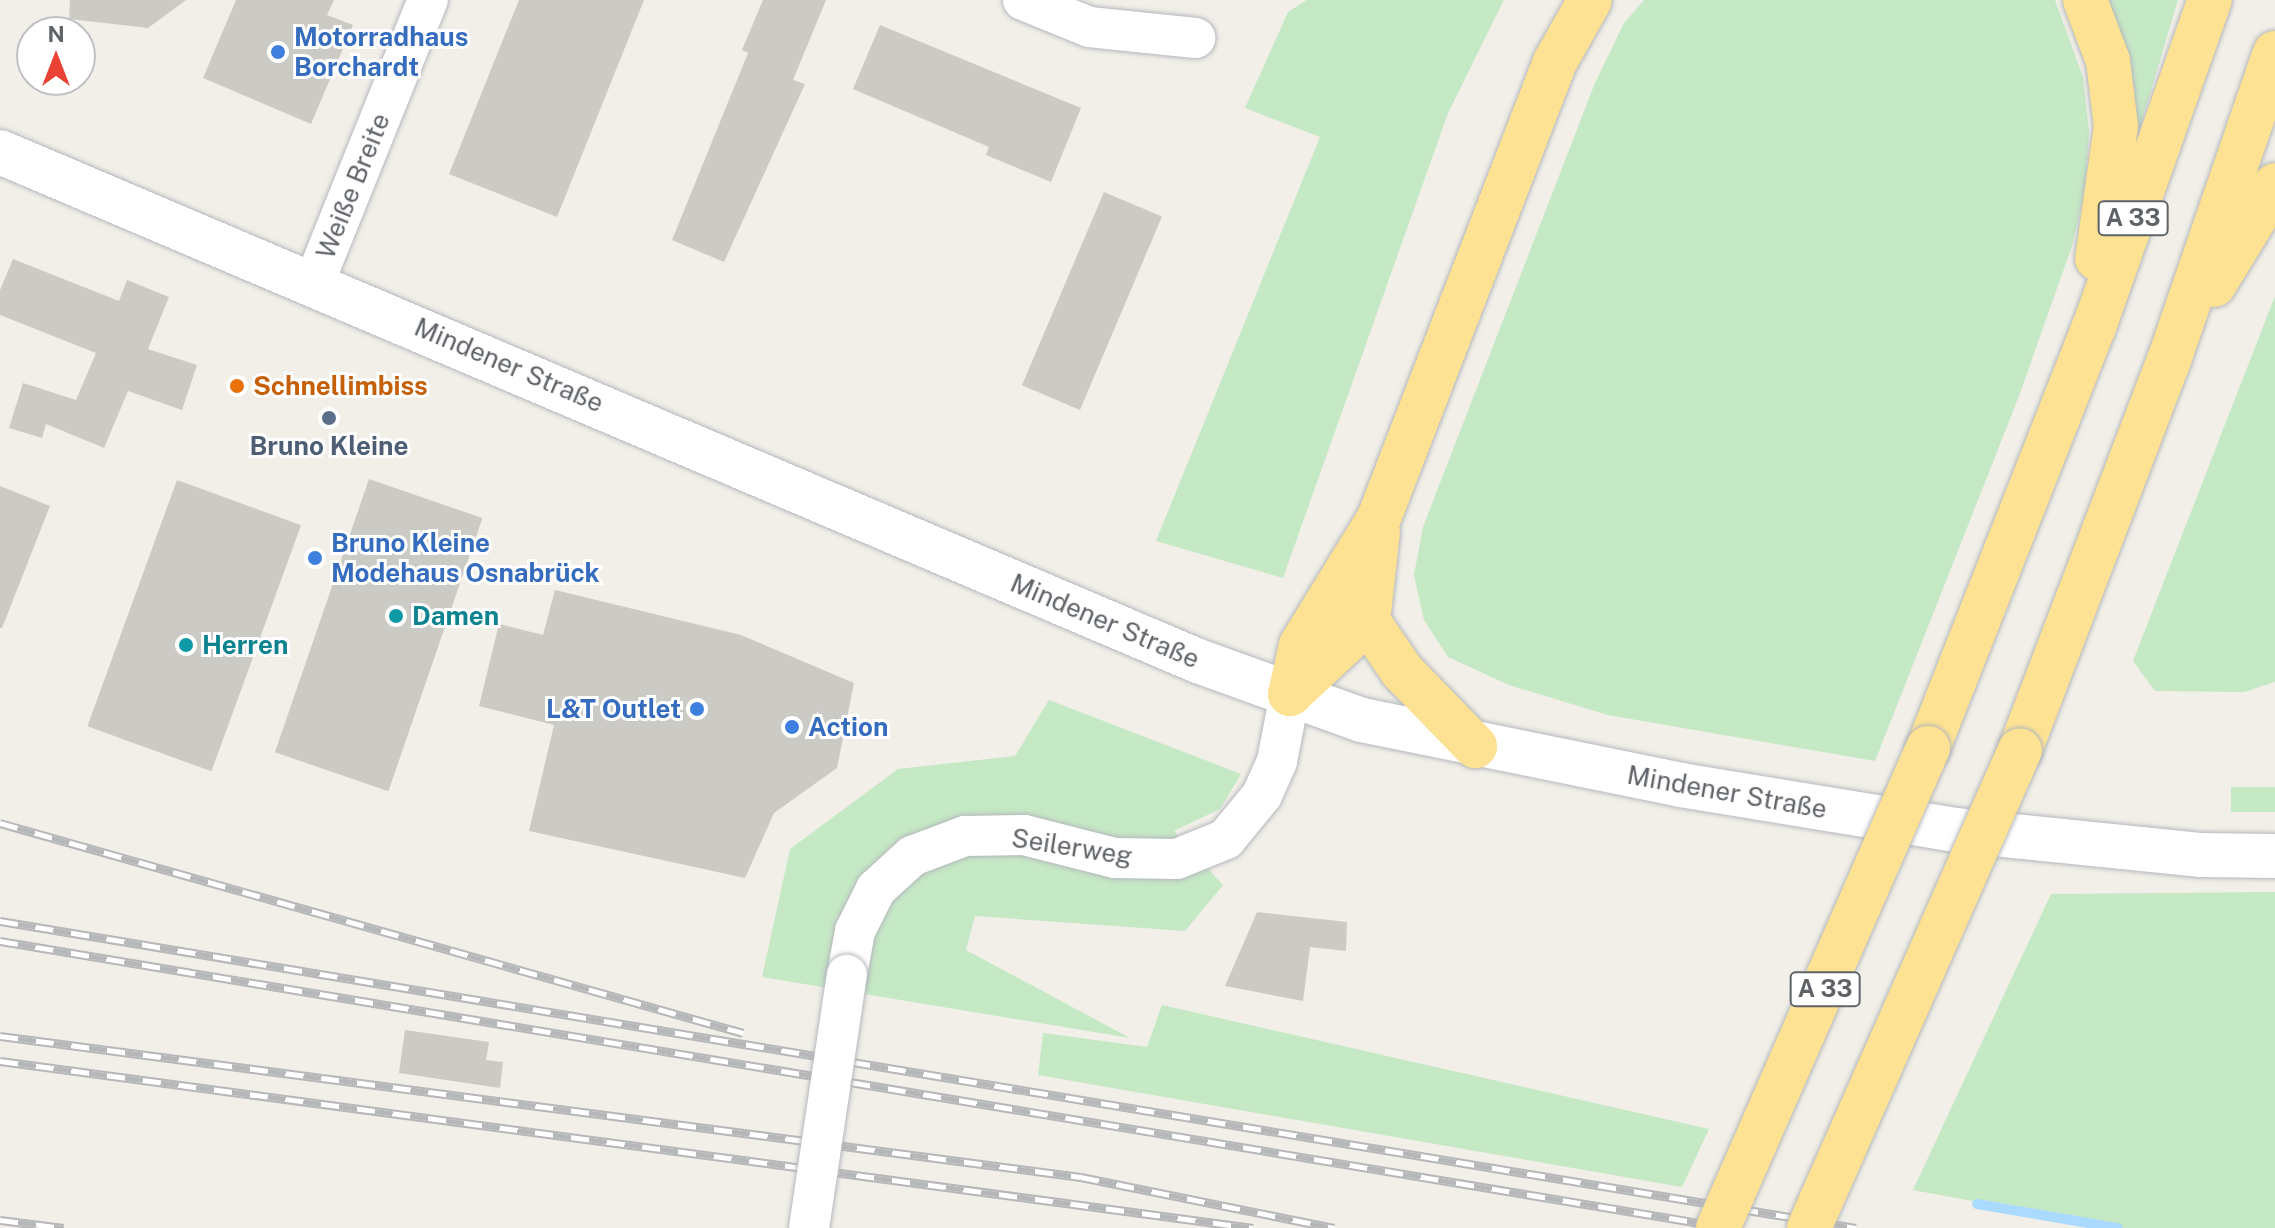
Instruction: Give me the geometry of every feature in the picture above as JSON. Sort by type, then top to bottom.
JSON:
[{"type":"highway","points":[[1290,694],[1301,645],[1379,518],[1549,77],[1590,0]]},
{"type":"highway","points":[[2053,435],[2102,239],[2116,126],[2108,61],[2085,0]]},
{"type":"highway","name":"A 33","points":[[1718,1228],[1928,748],[2053,435],[2210,0]]},
{"type":"highway","points":[[1809,1228],[2020,750],[2168,363],[2275,53]]},
{"type":"highway","points":[[2168,363],[2275,185]]},
{"type":"highway","points":[[1379,518],[1368,621],[1402,671],[1475,746]]},
{"type":"highway","points":[[1290,694],[1368,621]]},
{"type":"main road","name":"Mindener Straße","points":[[0,152],[1198,661],[1362,720],[1475,746],[1955,830],[2202,855],[2275,856]]},
{"type":"street","name":"Weiße Breite","points":[[314,283],[428,0]]},
{"type":"street","points":[[1023,0],[1089,27],[1195,38]]},
{"type":"street","name":"Seilerweg","points":[[809,1228],[855,931],[876,889],[912,856],[965,836],[1024,835],[1115,858],[1177,859],[1226,839],[1262,795],[1277,761],[1290,694]]},
{"type":"green space","points":[[1307,0],[1504,0],[1448,113],[1283,578],[1156,541],[1320,137],[1245,108],[1288,12]]},
{"type":"green space","points":[[1644,0],[2055,0],[2083,77],[2089,131],[2085,188],[2073,243],[2019,396],[1875,761],[1608,715],[1509,685],[1448,657],[1424,620],[1414,575],[1423,527],[1595,83],[1624,23]]},
{"type":"green space","points":[[2102,0],[2178,0],[2134,147]]},
{"type":"green space","points":[[2275,296],[2275,682],[2244,692],[2155,691],[2133,661]]},
{"type":"green space","points":[[1049,700],[1241,774],[1220,809],[1174,831],[1223,885],[1185,931],[975,916],[966,950],[1130,1038],[762,977],[790,849],[898,769],[1015,756]]},
{"type":"green space","points":[[2231,787],[2275,787],[2275,812],[2231,812]]},
{"type":"green space","points":[[2275,892],[2275,1228],[2118,1228],[1913,1190],[2051,894]]},
{"type":"green space","points":[[1162,1005],[1709,1129],[1682,1187],[1038,1075],[1043,1033],[1147,1047]]},
{"type":"building","points":[[70,0],[186,0],[148,28],[96,22],[96,16],[69,16]]},
{"type":"building","name":"Motorradhaus Borchardt","points":[[236,0],[334,0],[327,15],[353,25],[311,124],[203,78]]},
{"type":"building","points":[[519,0],[644,0],[557,217],[449,174]]},
{"type":"building","points":[[763,0],[826,0],[793,80],[805,84],[724,262],[672,240],[748,53],[742,50]]},
{"type":"building","points":[[880,25],[1081,108],[1051,182],[986,155],[989,147],[853,89]]},
{"type":"building","points":[[1104,192],[1162,217],[1080,410],[1022,385]]},
{"type":"building","points":[[13,259],[119,301],[127,280],[169,297],[148,349],[197,365],[182,410],[128,391],[104,448],[46,424],[42,438],[9,428],[23,383],[76,400],[96,353],[0,315],[0,290]]},
{"type":"building","name":"Damen","points":[[369,479],[482,518],[388,791],[275,752]]},
{"type":"building","name":"Herren","points":[[177,480],[301,525],[211,771],[87,726]]},
{"type":"building","points":[[0,486],[50,506],[2,628],[0,628]]},
{"type":"building","points":[[555,590],[741,635],[854,683],[837,768],[774,813],[745,878],[529,831],[554,725],[479,706],[499,624],[543,635]]},
{"type":"building","points":[[1257,912],[1347,922],[1346,951],[1310,947],[1303,1001],[1225,986]]},
{"type":"building","points":[[405,1030],[489,1042],[486,1060],[503,1062],[500,1088],[399,1073]]},
{"type":"waterway","points":[[1977,1204],[2118,1228]]},
{"type":"railway","points":[[0,823],[743,1033]]},
{"type":"railway","points":[[0,921],[1856,1228]]},
{"type":"railway","points":[[0,941],[1730,1228]]},
{"type":"railway","points":[[0,1036],[1081,1177],[1334,1228]]},
{"type":"railway","points":[[0,1061],[1253,1228]]},
{"type":"railway","points":[[0,1220],[63,1228]]},
{"type":"place","name":"Motorradhaus Borchardt","points":[[278,52]]},
{"type":"place","name":"Schnellimbiss","points":[[237,386]]},
{"type":"place","name":"Bruno Kleine","points":[[329,418]]},
{"type":"place","name":"Bruno Kleine Modehaus Osnabrück","points":[[315,558]]},
{"type":"place","name":"Damen","points":[[396,616]]},
{"type":"place","name":"Herren","points":[[186,645]]},
{"type":"place","name":"L&T Outlet","points":[[697,709]]},
{"type":"place","name":"Action","points":[[792,727]]}]
